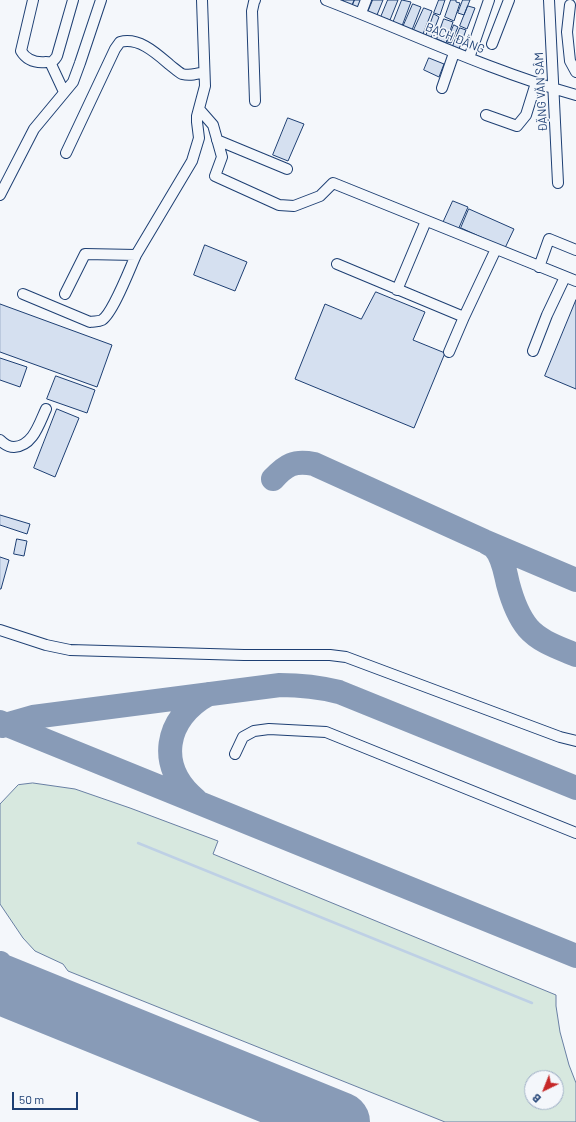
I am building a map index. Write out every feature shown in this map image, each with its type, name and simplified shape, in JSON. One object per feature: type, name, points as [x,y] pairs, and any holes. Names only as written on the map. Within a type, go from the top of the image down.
[{"type":"street","points":[[33,0],[21,51],[23,55],[31,62],[39,63],[53,61],[57,56],[73,0]]},
{"type":"street","points":[[0,195],[34,129],[73,82],[101,0]]},
{"type":"street","points":[[23,294],[90,322],[100,321],[106,317],[136,255],[192,161],[199,138],[197,122],[205,86],[202,0]]},
{"type":"street","points":[[255,0],[252,11],[255,101]]},
{"type":"street","name":"BẠCH ĐẰNG","points":[[326,0],[469,58],[536,83],[576,95]]},
{"type":"street","points":[[361,13],[366,0]]},
{"type":"street","points":[[492,44],[509,0]]},
{"type":"street","name":"ĐẶNG VĂN SÂM","points":[[549,0],[558,182]]},
{"type":"street","points":[[469,58],[485,1]]},
{"type":"street","points":[[571,4],[567,32],[576,72]]},
{"type":"street","points":[[66,153],[115,49],[120,42],[127,40],[140,43],[158,55],[181,74],[190,75],[204,72]]},
{"type":"street","points":[[442,88],[454,52]]},
{"type":"street","points":[[50,62],[64,92]]},
{"type":"street","points":[[486,115],[517,126],[526,115],[536,83]]},
{"type":"street","points":[[199,108],[213,126],[222,157],[214,176],[279,205],[294,206],[320,196],[333,183],[576,281]]},
{"type":"street","points":[[217,140],[287,169]]},
{"type":"street","points":[[397,290],[426,221]]},
{"type":"street","points":[[539,266],[548,239],[576,250]]},
{"type":"street","points":[[449,352],[496,250]]},
{"type":"street","points":[[65,294],[85,254],[136,255]]},
{"type":"street","points":[[337,264],[464,317]]},
{"type":"street","points":[[533,351],[547,315],[565,277]]},
{"type":"street","points":[[0,440],[8,446],[13,447],[28,442],[36,431],[46,409]]},
{"type":"street","points":[[0,630],[46,645],[70,650],[330,655],[346,657],[560,737],[576,741]]},
{"type":"street","points":[[235,754],[243,737],[254,731],[269,729],[326,732],[576,833]]},
{"type":"shaded area","points":[[33,783],[75,789],[218,841],[213,854],[556,995],[560,1032],[569,1065],[576,1083],[576,1122],[445,1122],[68,971],[63,964],[35,951],[23,938],[0,904],[0,804],[18,785]]},
{"type":"building","points":[[344,0],[354,0],[351,8],[342,5]]},
{"type":"building","points":[[355,0],[365,0],[360,12],[351,9]]},
{"type":"building","points":[[373,0],[383,0],[377,15],[368,12]]},
{"type":"building","points":[[388,0],[398,0],[390,20],[381,17]]},
{"type":"building","points":[[402,0],[411,2],[402,26],[393,23]]},
{"type":"building","points":[[439,0],[445,0],[440,15],[434,13]]},
{"type":"building","points":[[451,0],[456,0],[456,2],[460,3],[454,21],[445,17]]},
{"type":"building","points":[[463,0],[470,0],[464,15],[458,13]]},
{"type":"building","points":[[413,4],[421,7],[412,30],[403,27]]},
{"type":"building","points":[[468,6],[475,8],[467,29],[460,26]]},
{"type":"building","points":[[424,8],[432,11],[423,34],[413,32]]},
{"type":"building","points":[[434,14],[439,17],[431,38],[426,36]]},
{"type":"building","points":[[444,19],[453,22],[446,43],[437,39]]},
{"type":"building","points":[[454,25],[458,27],[451,43],[447,42]]},
{"type":"building","points":[[460,28],[466,30],[459,49],[453,46]]},
{"type":"building","points":[[429,58],[444,64],[439,77],[424,70]]},
{"type":"building","points":[[288,118],[304,124],[288,161],[273,155]]},
{"type":"building","points":[[453,201],[468,207],[458,230],[443,223]]},
{"type":"building","points":[[469,209],[514,229],[505,248],[461,228]]},
{"type":"building","points":[[205,245],[247,262],[235,291],[194,275]]},
{"type":"building","points":[[376,292],[425,312],[413,340],[445,353],[414,428],[295,379],[325,304],[361,319]]},
{"type":"building","points":[[576,300],[576,389],[545,376]]},
{"type":"building","points":[[0,304],[112,345],[97,387],[0,352]]},
{"type":"building","points":[[0,358],[27,367],[20,387],[0,380]]},
{"type":"building","points":[[56,376],[95,390],[87,413],[47,399]]},
{"type":"building","points":[[57,409],[79,418],[55,477],[34,468]]},
{"type":"building","points":[[0,515],[30,524],[27,534],[0,525]]},
{"type":"building","points":[[17,539],[27,541],[24,556],[14,554]]},
{"type":"building","points":[[0,557],[9,560],[1,589],[0,589]]},
{"type":"waterway","points":[[138,843],[532,1003]]},
{"type":"taxiway","points":[[273,479],[286,467],[296,463],[314,464],[484,541],[576,580]]},
{"type":"taxiway","points":[[486,542],[494,547],[500,555],[513,601],[518,613],[528,628],[544,641],[576,655]]},
{"type":"taxiway","points":[[2,726],[33,717],[280,685],[295,685],[339,692],[576,788]]},
{"type":"taxiway","points":[[196,800],[183,787],[175,773],[171,758],[171,744],[175,729],[182,716],[194,704],[209,694]]},
{"type":"taxiway","points":[[0,722],[576,956]]},
{"type":"taxiway","points":[[0,963],[23,993]]},
{"type":"runway","points":[[0,984],[340,1122]]}]
